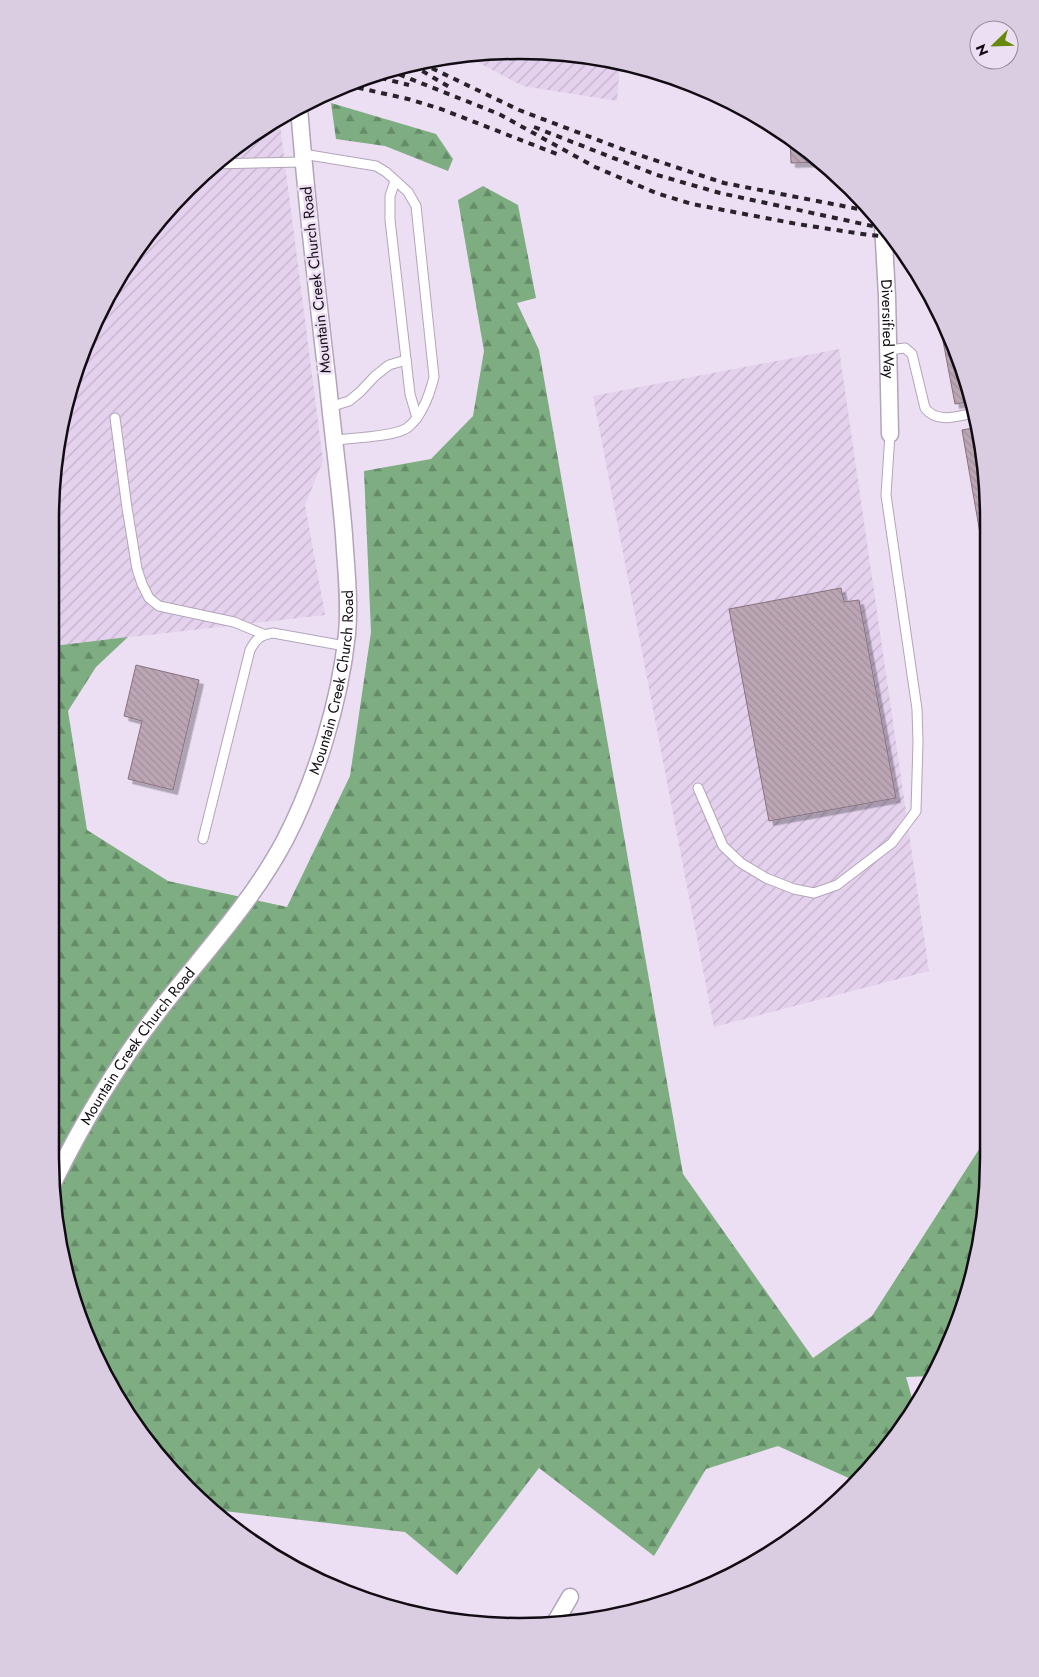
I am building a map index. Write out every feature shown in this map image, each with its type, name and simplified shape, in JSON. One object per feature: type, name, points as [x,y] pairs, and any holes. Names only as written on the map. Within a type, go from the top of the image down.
[{"type":"street","name":"Mountain Creek Church Road","points":[[59,1171],[100,1095],[134,1044],[242,908],[286,839],[307,791],[328,729],[339,682],[347,634],[348,585],[300,115]]},
{"type":"street","name":"Diversified Way","points":[[884,237],[890,434]]},
{"type":"street","points":[[559,1616],[570,1597]]},
{"type":"lane","points":[[228,163],[303,158],[376,166],[386,172],[408,192],[416,206],[434,377],[430,391],[417,418],[407,428],[395,433],[334,440]]},
{"type":"lane","points":[[395,181],[390,196],[390,220],[410,394],[417,418]]},
{"type":"lane","points":[[888,350],[904,348],[912,354],[925,408],[930,414],[942,418],[968,414]]},
{"type":"lane","points":[[330,407],[349,401],[389,365],[406,360]]},
{"type":"lane","points":[[115,418],[127,508],[138,569],[142,584],[149,598],[159,606],[234,622],[264,634],[273,633],[345,646]]},
{"type":"lane","points":[[698,788],[723,846],[741,862],[766,878],[794,889],[814,893],[836,885],[892,843],[916,811],[917,709],[886,495],[890,434]]},
{"type":"lane","points":[[202,839],[250,650],[256,640],[264,634]]},
{"type":"shaded area","points":[[520,59],[550,60],[619,70],[617,101],[523,86],[476,61]]},
{"type":"shaded area","points":[[280,126],[323,461],[305,505],[325,615],[59,645],[59,520],[63,459],[74,400],[94,343],[120,289],[154,239],[173,216],[216,173],[239,154]]},
{"type":"shaded area","points":[[839,349],[929,971],[714,1027],[593,396]]},
{"type":"green space","points":[[331,103],[436,134],[453,159],[448,171],[385,146],[336,139]]},
{"type":"green space","points":[[483,186],[518,205],[536,298],[517,303],[539,350],[683,1174],[813,1358],[872,1316],[980,1148],[980,1157],[976,1218],[971,1247],[965,1277],[945,1334],[925,1376],[906,1377],[912,1399],[885,1438],[849,1478],[778,1446],[706,1469],[654,1556],[539,1468],[457,1575],[405,1532],[225,1511],[194,1483],[154,1438],[120,1388],[94,1334],[74,1277],[63,1218],[60,1188],[59,645],[128,637],[96,667],[68,711],[87,830],[168,881],[287,907],[350,776],[371,632],[364,471],[431,459],[473,416],[484,351],[458,200]]},
{"type":"building","points":[[790,147],[810,162],[791,163]]},
{"type":"building","points":[[943,341],[956,371],[965,402],[955,404]]},
{"type":"building","points":[[971,428],[971,430],[979,489],[980,533],[962,430]]},
{"type":"building","points":[[841,588],[844,602],[859,600],[896,798],[769,821],[729,609]]},
{"type":"building","points":[[136,665],[199,680],[173,790],[128,779],[142,721],[124,716]]},
{"type":"railway","points":[[431,68],[519,110],[627,151],[724,183],[860,209]]},
{"type":"railway","points":[[420,70],[451,88]]},
{"type":"railway","points":[[399,74],[499,114],[595,167],[656,193],[692,204],[797,224],[883,236]]},
{"type":"railway","points":[[384,79],[409,85]]},
{"type":"railway","points":[[359,88],[441,109],[562,156]]},
{"type":"railway","points":[[534,127],[657,175],[720,193],[875,227]]}]
